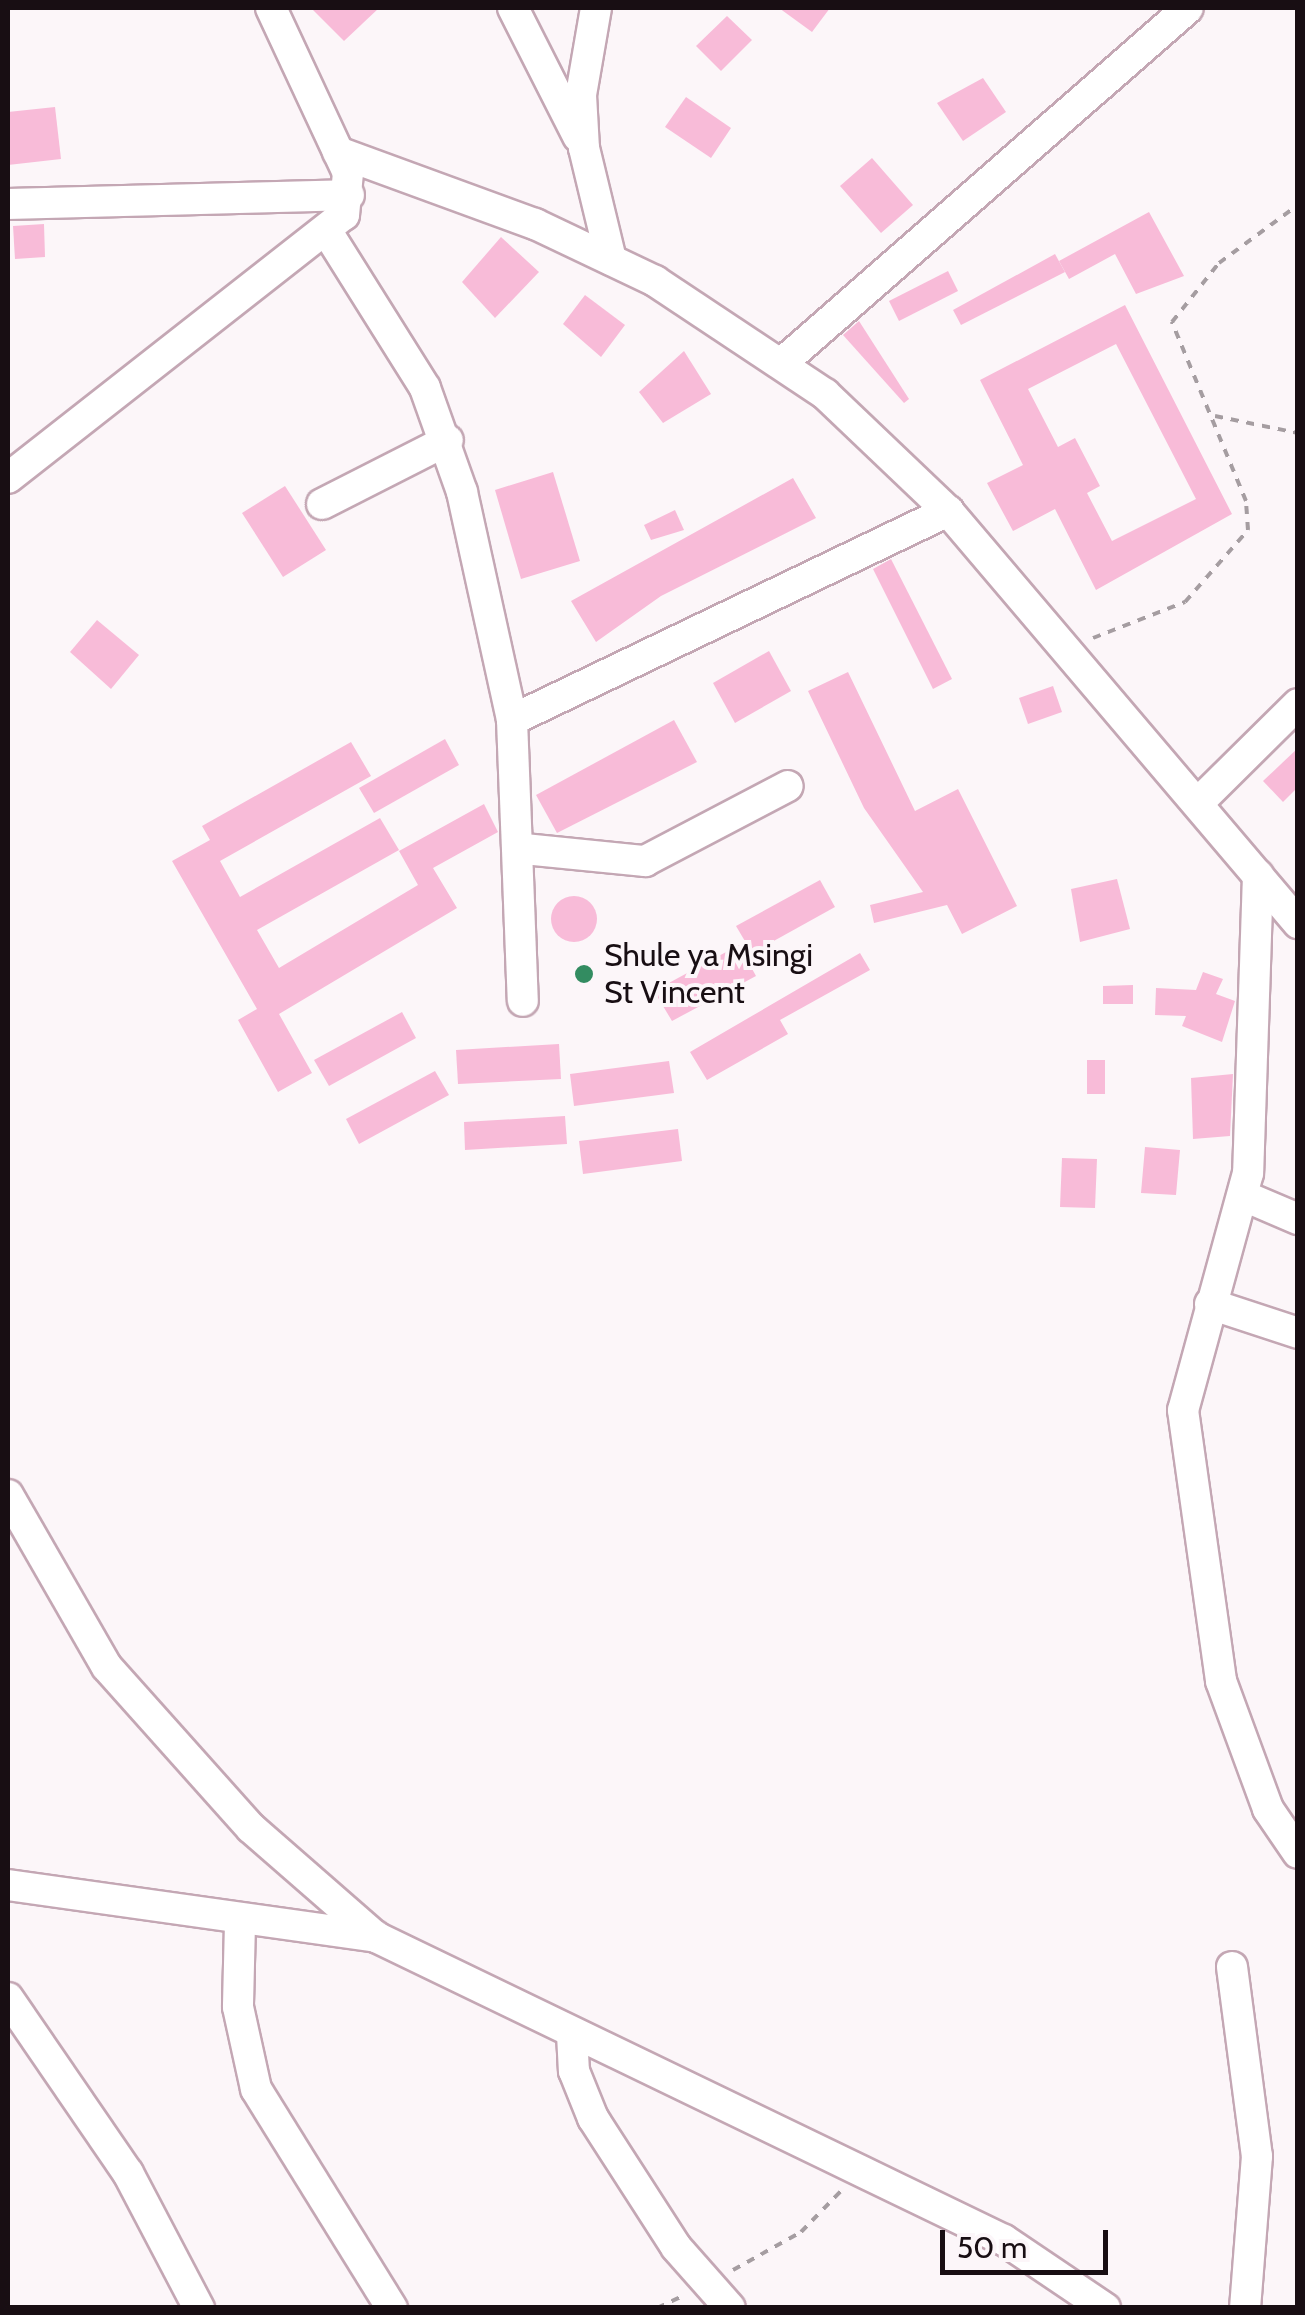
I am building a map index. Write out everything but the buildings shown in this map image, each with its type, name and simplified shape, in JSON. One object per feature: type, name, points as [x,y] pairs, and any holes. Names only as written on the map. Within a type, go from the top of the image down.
[{"type":"street","points":[[8,478],[344,216],[349,196],[338,152],[271,8]]},
{"type":"street","points":[[513,8],[584,148]]},
{"type":"street","points":[[596,8],[581,94],[584,148],[610,260]]},
{"type":"street","points":[[782,364],[1188,8]]},
{"type":"street","points":[[338,152],[610,260],[782,364],[906,464],[1201,800],[1298,924]]},
{"type":"street","points":[[8,204],[349,196]]},
{"type":"street","points":[[326,230],[402,347],[448,440],[512,720],[524,849],[523,1001]]},
{"type":"street","points":[[322,504],[448,440]]},
{"type":"street","points":[[512,720],[948,511]]},
{"type":"street","points":[[1201,800],[1298,704]]},
{"type":"street","points":[[524,849],[645,861],[788,786]]},
{"type":"street","points":[[1258,875],[1244,1196],[1210,1304],[1183,1410],[1207,1613],[1245,1754],[1298,1853]]},
{"type":"street","points":[[1244,1196],[1298,1219]]},
{"type":"street","points":[[1210,1304],[1298,1333]]},
{"type":"street","points":[[8,1495],[106,1667],[251,1828],[376,1937],[572,2034],[867,2170],[1004,2240],[1105,2308]]},
{"type":"street","points":[[8,1885],[240,1922],[376,1937]]},
{"type":"street","points":[[240,1922],[238,2007],[256,2089],[392,2308]]},
{"type":"street","points":[[1232,1966],[1257,2156],[1246,2308]]},
{"type":"street","points":[[8,1998],[128,2173],[199,2308]]},
{"type":"street","points":[[572,2034],[582,2097],[709,2284],[730,2308]]},
{"type":"path","points":[[1066,650],[1185,602],[1248,530],[1215,416],[1172,322],[1219,263],[1298,204]]},
{"type":"path","points":[[1215,416],[1298,434]]},
{"type":"path","points":[[709,2284],[801,2232],[867,2170]]},
{"type":"place","name":"Shule ya Msingi St Vincent","points":[[584,974]]}]
